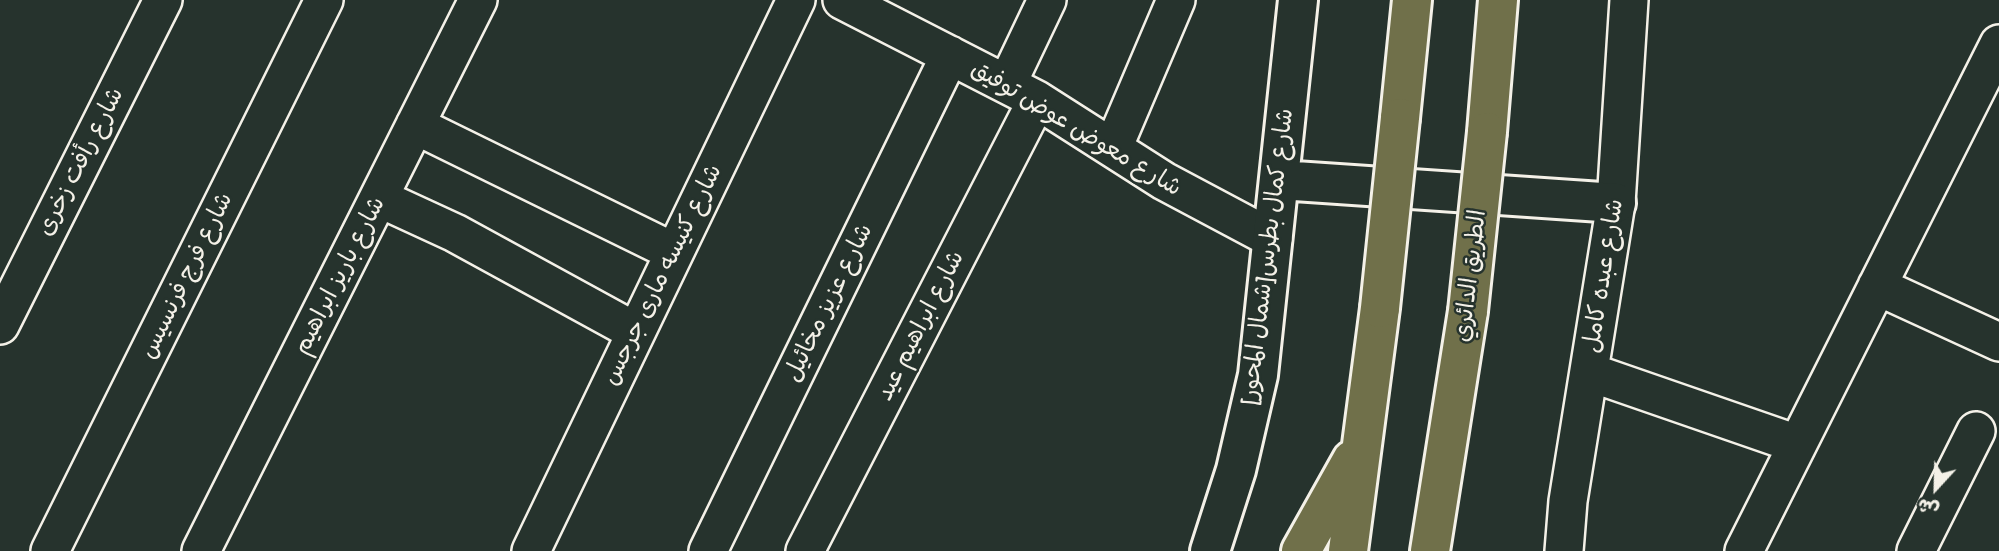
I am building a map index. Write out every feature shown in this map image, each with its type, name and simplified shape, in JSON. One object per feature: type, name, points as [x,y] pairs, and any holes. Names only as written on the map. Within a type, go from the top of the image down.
[{"type":"highway","points":[[1348,551],[1380,308],[1412,0]]},
{"type":"highway","name":"الطريق الدائري","points":[[1430,551],[1468,311],[1498,0]]},
{"type":"highway","points":[[1301,551],[1363,440]]},
{"type":"street","name":"شارع رأفت زخرى","points":[[0,325],[163,0]]},
{"type":"street","name":"شارع فرج فرنسيس","points":[[50,551],[324,0]]},
{"type":"street","name":"شارع باريز ابراهيم","points":[[201,551],[478,0]]},
{"type":"street","name":"شارع كنيسه مارى جرجس","points":[[531,551],[796,0]]},
{"type":"street","name":"شارع معوض عوض توفيق","points":[[842,0],[894,11],[950,55],[1022,92],[1164,181],[1273,239]]},
{"type":"street","name":"شارع ابراهيم عيد","points":[[805,551],[1022,92],[1047,0]]},
{"type":"street","points":[[1113,148],[1175,0]]},
{"type":"street","name":"شارع كمال بطرس[شمال المحور]","points":[[1210,551],[1236,470],[1258,375],[1298,0]]},
{"type":"street","name":"شارع عبده كامل","points":[[1564,551],[1568,501],[1616,203],[1629,0]]},
{"type":"street","points":[[1744,551],[1999,44]]},
{"type":"street","name":"شارع عزيز مخائيل","points":[[708,551],[950,55]]},
{"type":"street","points":[[415,125],[674,252]]},
{"type":"street","points":[[1280,180],[1616,203]]},
{"type":"street","points":[[379,198],[455,233],[636,332]]},
{"type":"street","points":[[1877,286],[1999,342]]},
{"type":"street","points":[[1589,372],[1797,444]]},
{"type":"street","points":[[1916,551],[1976,431]]}]
